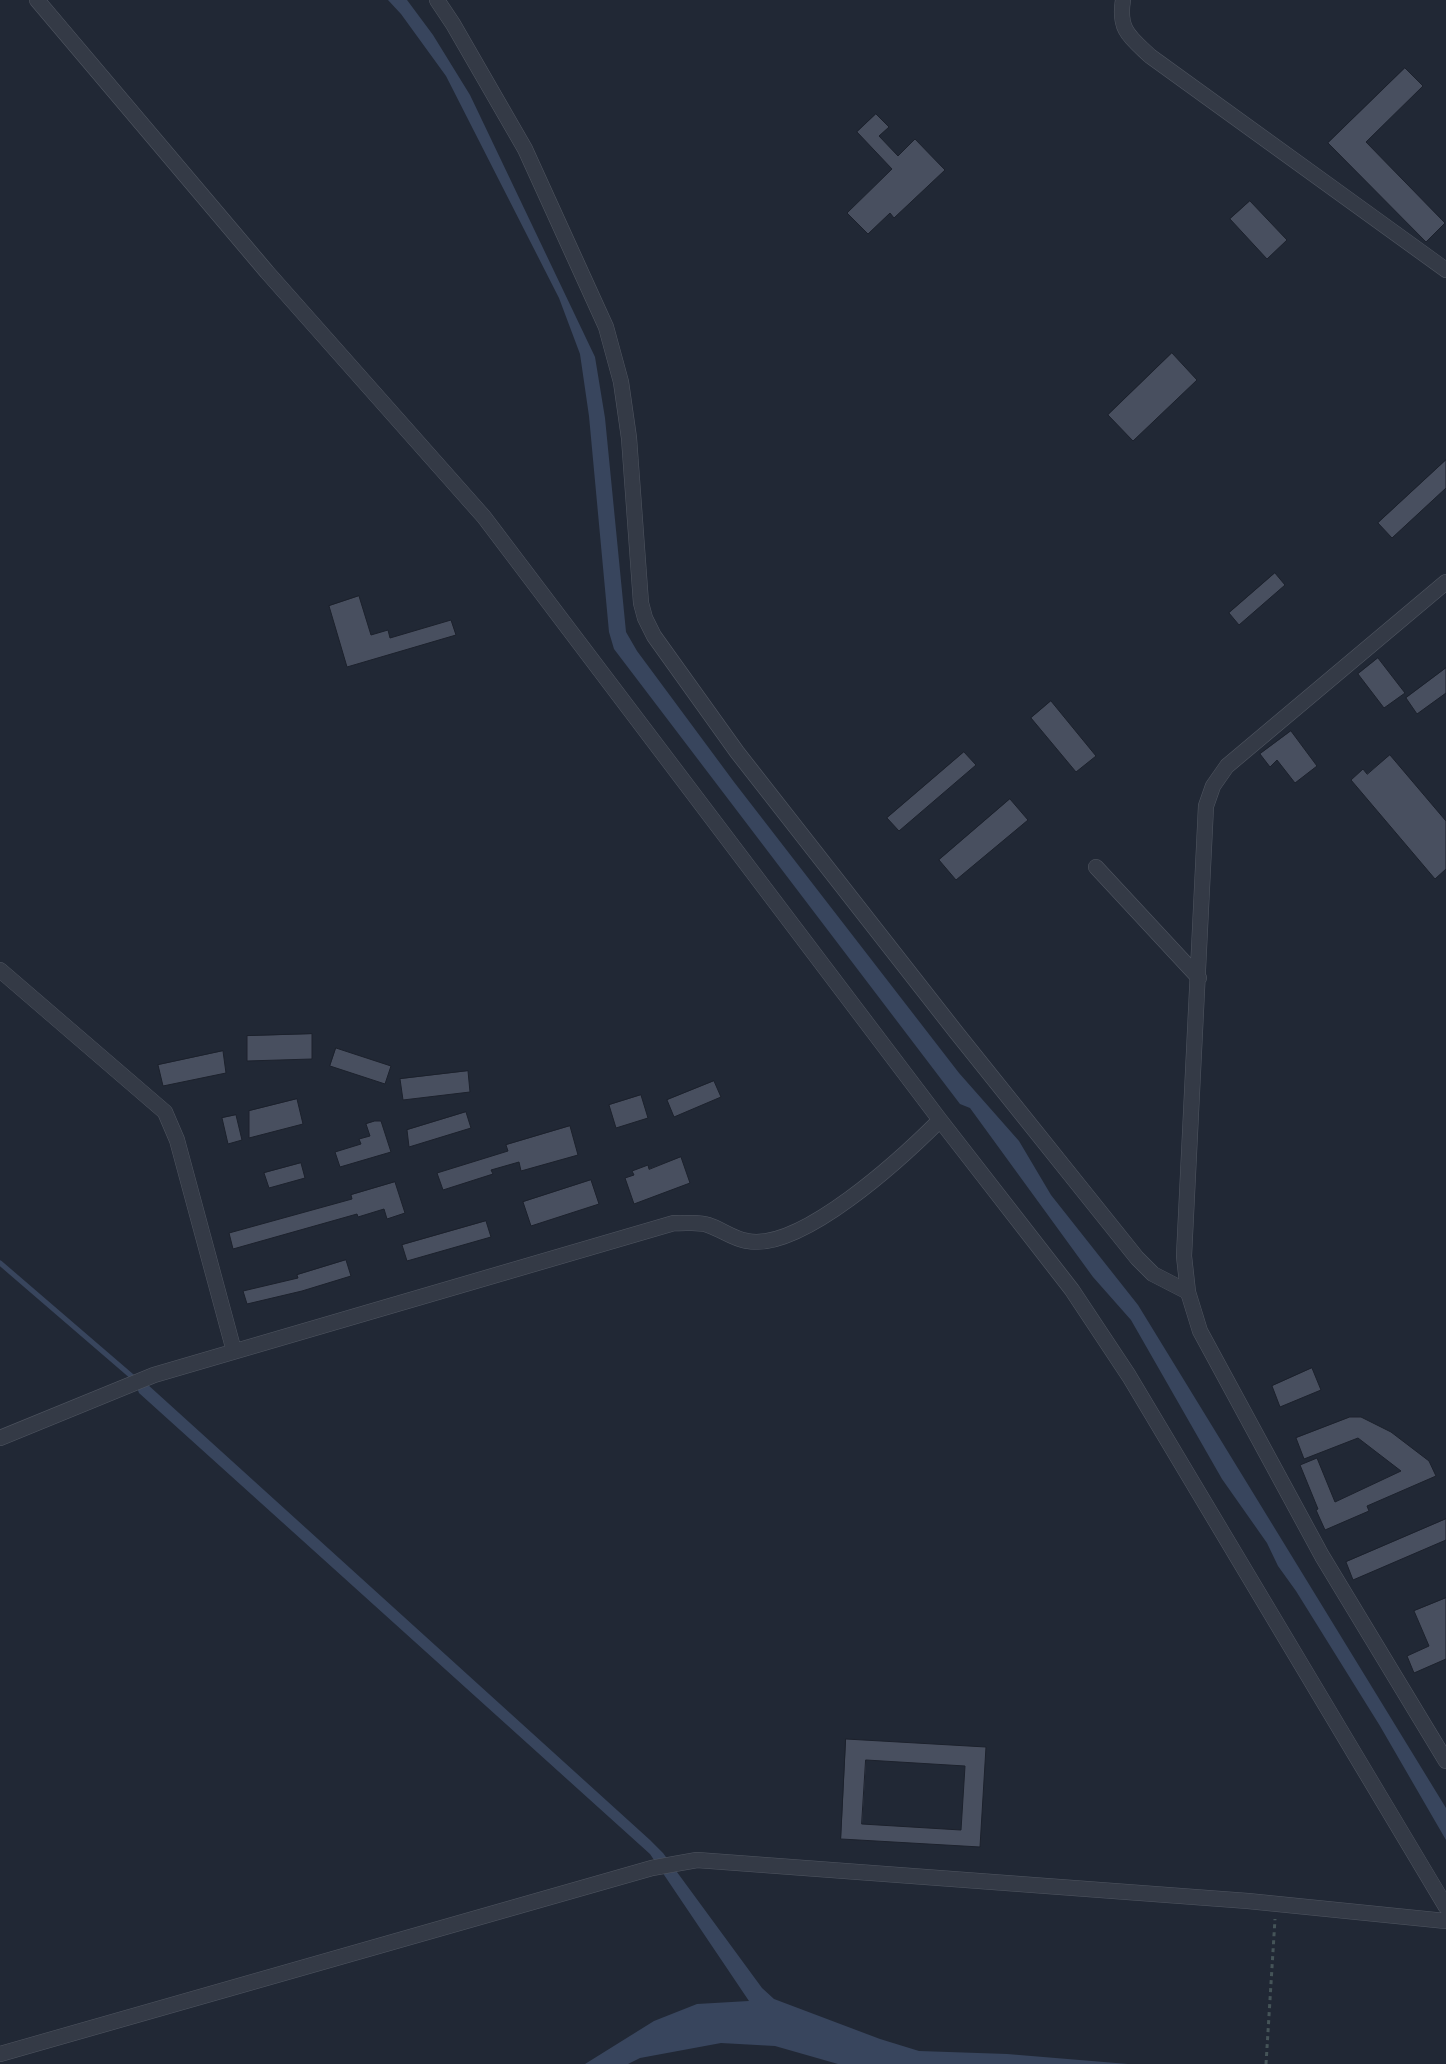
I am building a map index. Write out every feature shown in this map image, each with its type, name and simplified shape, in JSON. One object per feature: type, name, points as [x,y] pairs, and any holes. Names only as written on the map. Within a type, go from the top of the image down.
[{"type":"street","points":[[37,0],[267,272],[484,517],[940,1120],[1072,1290],[1129,1376],[1446,1907]]},
{"type":"street","points":[[437,0],[454,24],[525,149],[606,327],[621,382],[629,438],[641,604],[645,618],[654,636],[737,752],[956,1032],[1137,1258],[1153,1274],[1188,1292]]},
{"type":"street","points":[[1124,0],[1121,18],[1127,34],[1150,56],[1446,270]]},
{"type":"street","points":[[1446,582],[1227,766],[1213,786],[1206,806],[1204,831],[1184,1256],[1188,1292],[1200,1331],[1297,1510],[1369,1636],[1446,1761]]},
{"type":"street","points":[[1096,867],[1198,978]]},
{"type":"street","points":[[0,970],[165,1112],[177,1140],[234,1351]]},
{"type":"street","points":[[0,1438],[154,1375],[674,1223],[706,1224],[747,1242],[776,1240],[806,1228],[858,1194],[918,1143],[940,1120]]},
{"type":"street","points":[[0,2054],[652,1868],[676,1862],[697,1860],[1276,1904],[1446,1921]]},
{"type":"path","points":[[1266,2064],[1276,1904]]},
{"type":"water","points":[[388,0],[407,0],[433,35],[470,95],[595,357],[605,418],[626,632],[637,651],[734,782],[959,1073],[1019,1141],[1051,1195],[1138,1305],[1446,1808],[1446,1840],[1380,1726],[1296,1591],[1278,1566],[1267,1543],[1222,1479],[1131,1320],[1093,1277],[970,1108],[960,1104],[614,649],[609,632],[589,416],[580,354],[559,298],[446,76],[401,14]]},
{"type":"water","points":[[147,1384],[650,1840],[663,1853],[762,1988],[774,1999],[880,2039],[919,2051],[1007,2054],[1128,2064],[838,2064],[775,2046],[721,2043],[640,2058],[628,2064],[585,2064],[654,2021],[697,2004],[749,2001],[650,1854],[139,1393],[136,1385]]},
{"type":"building","points":[[1405,68],[1423,86],[1366,142],[1445,223],[1426,242],[1328,143]]},
{"type":"building","points":[[876,114],[889,127],[879,136],[898,156],[915,139],[945,170],[894,218],[890,213],[868,234],[847,213],[892,169],[857,132]]},
{"type":"building","points":[[1250,201],[1287,240],[1267,259],[1230,219]]},
{"type":"building","points":[[1172,353],[1197,380],[1133,441],[1108,415]]},
{"type":"building","points":[[1446,460],[1446,488],[1392,538],[1378,523]]},
{"type":"building","points":[[1275,573],[1285,585],[1239,625],[1229,613]]},
{"type":"building","points":[[359,596],[371,635],[388,630],[390,638],[451,620],[456,635],[347,667],[329,606]]},
{"type":"building","points":[[1378,658],[1405,693],[1384,708],[1358,674]]},
{"type":"building","points":[[1446,668],[1446,693],[1417,714],[1406,698]]},
{"type":"building","points":[[1051,701],[1096,756],[1076,772],[1031,718]]},
{"type":"building","points":[[1291,731],[1317,766],[1295,783],[1277,760],[1270,767],[1260,754]]},
{"type":"building","points":[[964,752],[976,765],[899,831],[887,818]]},
{"type":"building","points":[[1390,755],[1446,821],[1446,869],[1435,879],[1351,780],[1363,769],[1367,774]]},
{"type":"building","points":[[1010,799],[1028,820],[956,880],[939,860]]},
{"type":"building","points":[[312,1034],[312,1059],[247,1061],[247,1036]]},
{"type":"building","points":[[336,1048],[391,1066],[385,1084],[330,1066]]},
{"type":"building","points":[[223,1051],[226,1073],[163,1086],[158,1065]]},
{"type":"building","points":[[468,1071],[470,1092],[403,1100],[400,1079]]},
{"type":"building","points":[[714,1081],[721,1097],[674,1117],[667,1100]]},
{"type":"building","points":[[641,1095],[648,1118],[616,1128],[609,1105]]},
{"type":"building","points":[[297,1099],[303,1124],[249,1138],[249,1111]]},
{"type":"building","points":[[466,1112],[471,1128],[409,1147],[407,1130]]},
{"type":"building","points":[[236,1115],[242,1140],[228,1144],[222,1118]]},
{"type":"building","points":[[381,1121],[391,1152],[340,1167],[335,1152],[361,1144],[359,1139],[370,1136],[366,1124]]},
{"type":"building","points":[[570,1126],[578,1155],[521,1171],[519,1162],[491,1170],[493,1174],[443,1190],[437,1173],[508,1151],[506,1145]]},
{"type":"building","points":[[681,1157],[690,1183],[634,1204],[625,1178],[634,1175],[632,1171],[648,1165],[649,1169]]},
{"type":"building","points":[[301,1163],[305,1178],[269,1188],[264,1173]]},
{"type":"building","points":[[591,1180],[599,1204],[531,1226],[523,1202]]},
{"type":"building","points":[[395,1182],[405,1213],[387,1219],[384,1209],[358,1217],[357,1214],[233,1249],[229,1233],[352,1199],[351,1195]]},
{"type":"building","points":[[486,1221],[491,1237],[407,1261],[402,1245]]},
{"type":"building","points":[[346,1260],[351,1276],[302,1291],[247,1304],[243,1291],[298,1278],[297,1275]]},
{"type":"building","points":[[1312,1368],[1321,1390],[1280,1407],[1272,1386]]},
{"type":"building","points":[[1350,1417],[1361,1417],[1391,1432],[1429,1461],[1436,1476],[1367,1506],[1369,1511],[1325,1530],[1300,1465],[1317,1458],[1335,1502],[1401,1471],[1358,1438],[1304,1459],[1296,1438]]},
{"type":"building","points":[[1446,1519],[1446,1540],[1353,1580],[1346,1562]]},
{"type":"building","points":[[1446,1598],[1446,1659],[1414,1673],[1407,1656],[1429,1646],[1414,1611]]},
{"type":"building","points":[[846,1739],[986,1747],[980,1847],[841,1839]],"holes":[[[866,1760],[965,1766],[961,1830],[862,1824]]]},
{"type":"waterway","points":[[0,1263],[136,1380]]}]
